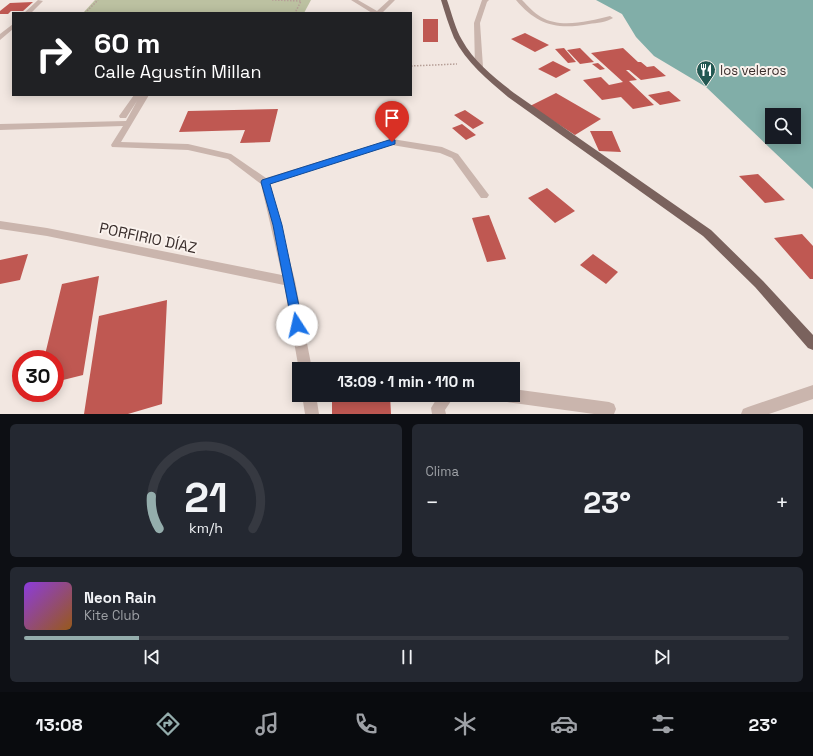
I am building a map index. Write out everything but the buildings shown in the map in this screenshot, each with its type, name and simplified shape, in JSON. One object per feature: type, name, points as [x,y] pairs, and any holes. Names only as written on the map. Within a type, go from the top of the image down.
[{"type":"main road","points":[[444,0],[460,43],[479,67],[511,94],[707,232],[759,284],[813,344]]},
{"type":"street","points":[[354,0],[374,12]]},
{"type":"street","points":[[380,12],[392,0]]},
{"type":"street","points":[[479,67],[477,23],[484,1],[486,0]]},
{"type":"street","points":[[519,0],[542,20],[563,25],[589,23],[610,18]]},
{"type":"street","points":[[28,12],[40,1]]},
{"type":"street","points":[[0,38],[12,27]]},
{"type":"street","points":[[123,116],[137,96]]},
{"type":"street","points":[[144,96],[115,145],[188,147],[231,157],[263,180],[278,225],[304,362]]},
{"type":"street","points":[[0,127],[129,123]]},
{"type":"street","points":[[263,180],[392,142],[442,150],[455,156],[484,194]]},
{"type":"street","name":"PORFIRIO DÍAZ","points":[[0,226],[47,232],[289,281]]},
{"type":"street","points":[[748,414],[813,392]]},
{"type":"street","points":[[520,397],[609,409]]},
{"type":"street","points":[[310,402],[312,414]]},
{"type":"street","points":[[439,414],[438,408],[443,402]]},
{"type":"path","points":[[87,12],[98,0]]},
{"type":"path","points":[[272,0],[301,1],[296,12]]},
{"type":"path","points":[[412,66],[457,64]]},
{"type":"green space","points":[[95,0],[311,0],[305,12],[84,12]]},
{"type":"water","points":[[596,0],[813,0],[813,189],[766,144],[801,144],[801,108],[765,108],[765,143],[706,87],[654,56],[636,37],[622,14]]},
{"type":"place","name":"los veleros","points":[[706,87]]},
{"type":"route","points":[[297,325],[278,225],[266,182],[392,142]]}]
